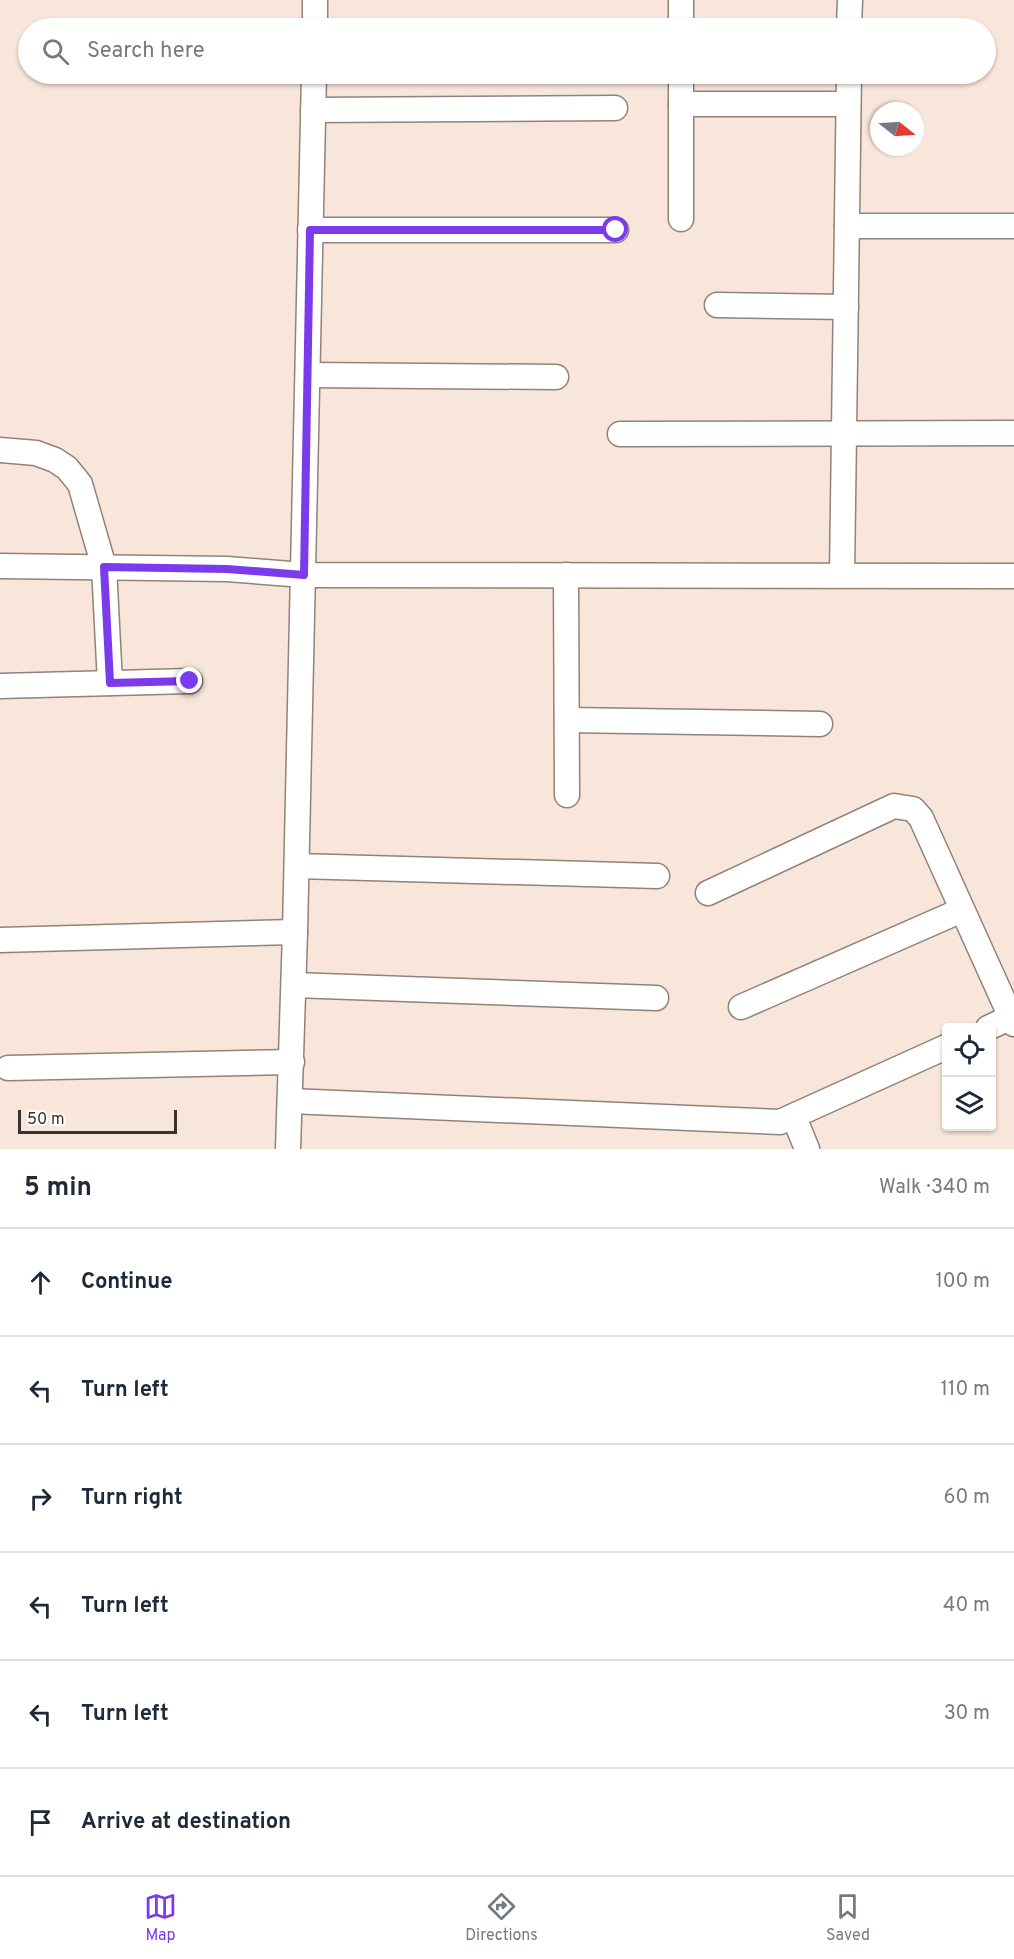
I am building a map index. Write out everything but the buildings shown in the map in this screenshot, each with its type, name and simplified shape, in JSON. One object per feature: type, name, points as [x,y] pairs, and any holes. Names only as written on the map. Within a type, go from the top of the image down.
[{"type":"street","points":[[315,0],[315,18]]},
{"type":"street","points":[[681,0],[681,18]]},
{"type":"street","points":[[849,18],[850,0]]},
{"type":"street","points":[[288,1149],[296,932],[314,84]]},
{"type":"street","points":[[681,84],[681,219]]},
{"type":"street","points":[[842,575],[849,84]]},
{"type":"street","points":[[681,104],[848,104]]},
{"type":"street","points":[[313,110],[615,108]]},
{"type":"street","points":[[847,226],[1014,226]]},
{"type":"street","points":[[310,230],[616,230]]},
{"type":"street","points":[[717,305],[846,307]]},
{"type":"street","points":[[308,375],[556,377]]},
{"type":"street","points":[[620,434],[1014,433]]},
{"type":"street","points":[[0,450],[36,453],[67,468],[80,484],[104,567],[110,683]]},
{"type":"street","points":[[0,566],[227,569],[304,575],[1014,576]]},
{"type":"street","points":[[566,575],[567,795]]},
{"type":"street","points":[[0,686],[190,681]]},
{"type":"street","points":[[567,720],[820,724]]},
{"type":"street","points":[[708,893],[894,806],[913,809],[921,818],[1012,1021],[996,1026]]},
{"type":"street","points":[[297,867],[657,876]]},
{"type":"street","points":[[741,1007],[962,910]]},
{"type":"street","points":[[0,940],[296,932]]},
{"type":"street","points":[[294,985],[656,998]]},
{"type":"street","points":[[290,1101],[780,1122],[942,1049]]},
{"type":"street","points":[[8,1068],[292,1062]]},
{"type":"street","points":[[794,1117],[807,1149]]},
{"type":"route","points":[[190,681],[110,683],[104,567],[227,569],[304,575],[310,230],[616,230]]}]
